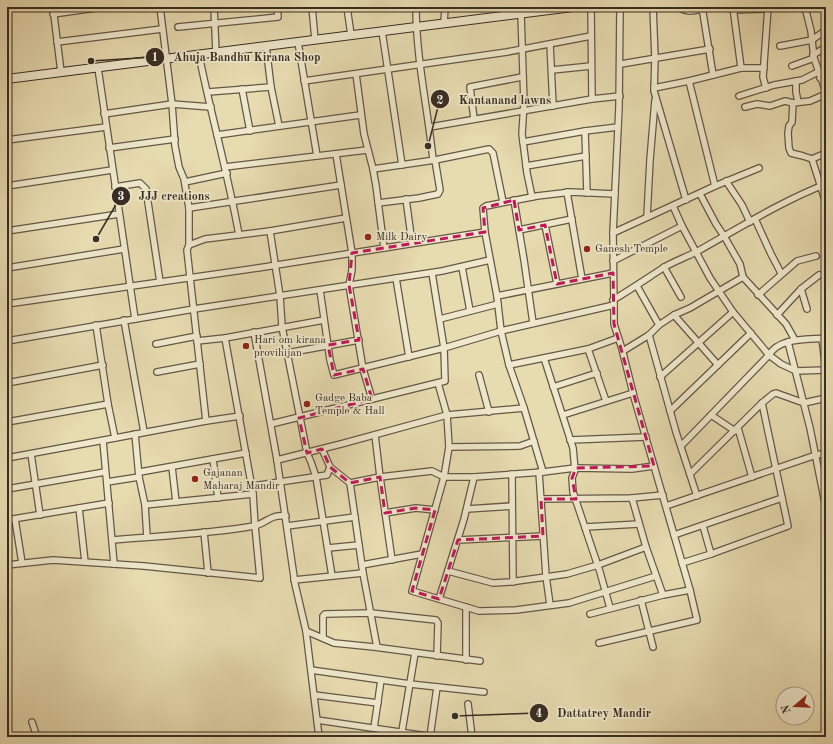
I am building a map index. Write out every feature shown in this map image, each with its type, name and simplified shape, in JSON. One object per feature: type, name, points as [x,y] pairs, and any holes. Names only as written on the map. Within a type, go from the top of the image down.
[{"type":"street","points":[[53,7],[61,72]]},
{"type":"street","points":[[54,14],[103,7]]},
{"type":"street","points":[[160,7],[172,104],[176,155],[185,182],[189,208],[189,245],[187,250],[206,421]]},
{"type":"street","points":[[214,7],[216,53]]},
{"type":"street","points":[[178,27],[278,17],[277,7]]},
{"type":"street","points":[[312,7],[315,40]]},
{"type":"street","points":[[348,7],[351,35]]},
{"type":"street","points":[[378,203],[436,194],[440,192],[434,160],[416,27],[416,7]]},
{"type":"street","points":[[444,7],[444,23]]},
{"type":"street","points":[[7,79],[573,7]]},
{"type":"street","points":[[591,7],[592,99]]},
{"type":"street","points":[[599,643],[697,620],[690,590],[633,393],[623,351],[614,324],[613,233],[621,64],[620,7]]},
{"type":"street","points":[[653,7],[655,58],[654,88],[686,200]]},
{"type":"street","points":[[679,7],[682,10],[690,11],[702,8],[714,75]]},
{"type":"street","points":[[745,107],[757,104],[773,106],[785,101],[796,103],[810,101],[826,93],[814,56],[811,31],[805,7]]},
{"type":"street","points":[[741,68],[733,8],[768,8],[763,77],[766,88]]},
{"type":"street","points":[[521,14],[524,111],[522,134],[532,197]]},
{"type":"street","points":[[57,42],[162,29]]},
{"type":"street","points":[[780,46],[812,40],[826,30]]},
{"type":"street","points":[[382,31],[389,69],[402,165]]},
{"type":"street","points":[[304,81],[523,49],[591,36]]},
{"type":"street","points":[[298,42],[317,156]]},
{"type":"street","points":[[550,44],[553,106]]},
{"type":"street","points":[[266,46],[271,87],[279,126]]},
{"type":"street","points":[[792,66],[814,56],[826,46]]},
{"type":"street","points":[[621,64],[710,49]]},
{"type":"street","points":[[199,55],[226,170],[239,234]]},
{"type":"street","points":[[552,70],[591,66]]},
{"type":"street","points":[[98,68],[135,318]]},
{"type":"street","points":[[654,88],[741,68],[764,68]]},
{"type":"street","points":[[356,74],[360,114],[367,150],[373,169],[384,248]]},
{"type":"street","points":[[739,96],[796,81],[822,78],[826,74]]},
{"type":"street","points":[[474,119],[470,87],[522,77]]},
{"type":"street","points":[[689,81],[715,186]]},
{"type":"street","points":[[796,81],[796,103],[788,133],[789,148],[791,153],[812,159],[826,153]]},
{"type":"street","points":[[208,92],[271,87]]},
{"type":"street","points":[[242,89],[250,131]]},
{"type":"street","points":[[430,127],[592,99],[620,96]]},
{"type":"street","points":[[647,217],[650,160],[656,96]]},
{"type":"street","points":[[104,114],[172,104],[211,107]]},
{"type":"street","points":[[217,135],[360,114]]},
{"type":"street","points":[[523,142],[618,127]]},
{"type":"street","points":[[7,140],[106,128]]},
{"type":"street","points":[[585,131],[587,193]]},
{"type":"street","points":[[109,148],[175,139]]},
{"type":"street","points":[[373,169],[434,160],[486,149],[491,150],[493,153],[503,202]]},
{"type":"street","points":[[185,182],[226,170],[367,150]]},
{"type":"street","points":[[336,154],[352,253],[350,285],[363,369],[372,399]]},
{"type":"street","points":[[526,166],[586,156]]},
{"type":"street","points":[[812,159],[823,185],[826,203]]},
{"type":"street","points":[[613,233],[726,181],[759,168]]},
{"type":"street","points":[[7,186],[112,170]]},
{"type":"street","points":[[726,181],[752,221],[781,274]]},
{"type":"street","points":[[115,187],[140,183],[146,189],[160,282]]},
{"type":"street","points":[[189,208],[341,185]]},
{"type":"street","points":[[320,290],[334,375],[444,348],[501,331],[614,302],[664,268],[823,185]]},
{"type":"street","points":[[550,605],[543,536],[541,472],[534,441],[501,331],[497,296],[485,232],[483,208],[503,202],[567,192],[615,194]]},
{"type":"street","points":[[567,192],[582,279]]},
{"type":"street","points":[[700,194],[740,264],[743,277],[786,324],[795,340]]},
{"type":"street","points":[[406,199],[412,243]]},
{"type":"street","points":[[514,200],[533,323]]},
{"type":"street","points":[[673,206],[710,278],[733,312],[769,355],[781,364],[796,371],[826,369],[824,338],[795,340],[774,348],[769,355],[681,446]]},
{"type":"street","points":[[7,231],[119,214]]},
{"type":"street","points":[[189,245],[205,240],[239,234],[270,231],[346,218]]},
{"type":"street","points":[[519,230],[572,219]]},
{"type":"street","points":[[545,225],[557,284]]},
{"type":"street","points":[[613,261],[682,226]]},
{"type":"street","points":[[270,231],[274,265],[280,296],[282,327],[299,418],[307,452],[316,476],[332,576]]},
{"type":"street","points":[[7,304],[274,265],[485,232]]},
{"type":"street","points":[[7,268],[124,249]]},
{"type":"street","points":[[758,295],[798,261],[816,256]]},
{"type":"street","points":[[7,341],[135,318],[432,273],[490,260]]},
{"type":"street","points":[[462,266],[470,311]]},
{"type":"street","points":[[664,268],[681,297]]},
{"type":"street","points":[[271,424],[445,381],[444,348],[432,273]]},
{"type":"street","points":[[497,296],[613,273]]},
{"type":"street","points":[[777,315],[801,290],[819,275]]},
{"type":"street","points":[[623,351],[648,335],[659,325],[674,315],[690,308],[743,277]]},
{"type":"street","points":[[396,278],[409,357]]},
{"type":"street","points":[[637,286],[659,325]]},
{"type":"street","points":[[801,290],[807,309]]},
{"type":"street","points":[[440,319],[498,304]]},
{"type":"street","points":[[660,377],[733,312]]},
{"type":"street","points":[[674,315],[718,365]]},
{"type":"street","points":[[124,320],[144,432]]},
{"type":"street","points":[[156,344],[197,339],[225,338],[324,320]]},
{"type":"street","points":[[96,326],[108,404],[115,438]]},
{"type":"street","points":[[254,332],[281,481],[294,580],[306,631],[319,737]]},
{"type":"street","points":[[670,411],[751,333]]},
{"type":"street","points":[[648,335],[697,496]]},
{"type":"street","points":[[7,565],[53,560],[208,572],[260,578],[252,486],[225,338]]},
{"type":"street","points":[[510,365],[588,349],[618,338]]},
{"type":"street","points":[[287,353],[359,340]]},
{"type":"street","points":[[788,342],[816,455],[826,508]]},
{"type":"street","points":[[588,349],[606,401]]},
{"type":"street","points":[[544,358],[563,415],[572,448],[575,468],[572,478],[573,492],[598,565],[610,608]]},
{"type":"street","points":[[157,372],[200,364]]},
{"type":"street","points":[[7,384],[103,365]]},
{"type":"street","points":[[553,387],[596,373]]},
{"type":"street","points":[[479,375],[489,412]]},
{"type":"street","points":[[438,383],[447,415],[449,447],[444,477],[412,590],[479,611],[509,610],[569,603],[656,576]]},
{"type":"street","points":[[563,415],[633,393]]},
{"type":"street","points":[[690,474],[773,394],[776,393],[804,403],[826,398]]},
{"type":"street","points":[[682,563],[787,527],[789,524],[762,403]]},
{"type":"street","points":[[7,422],[108,404]]},
{"type":"street","points":[[277,460],[447,415],[524,408]]},
{"type":"street","points":[[711,415],[737,429],[752,477]]},
{"type":"street","points":[[7,458],[144,432],[240,416]]},
{"type":"street","points":[[135,434],[147,537]]},
{"type":"street","points":[[375,435],[392,560]]},
{"type":"street","points":[[570,440],[646,437]]},
{"type":"street","points":[[103,441],[114,564]]},
{"type":"street","points":[[449,447],[520,446],[534,441]]},
{"type":"street","points":[[322,449],[330,467],[350,482],[363,573],[377,647]]},
{"type":"street","points":[[107,482],[172,467],[246,453]]},
{"type":"street","points":[[666,506],[816,455],[826,453]]},
{"type":"street","points":[[31,454],[40,515]]},
{"type":"street","points":[[213,459],[218,498]]},
{"type":"street","points":[[350,482],[432,471],[444,477],[474,477],[575,468],[632,468],[654,466]]},
{"type":"street","points":[[172,467],[176,502]]},
{"type":"street","points":[[252,486],[327,475],[330,467]]},
{"type":"street","points":[[7,489],[105,472]]},
{"type":"street","points":[[512,474],[513,582]]},
{"type":"street","points":[[439,599],[467,509],[474,477]]},
{"type":"street","points":[[144,505],[253,494]]},
{"type":"street","points":[[541,499],[632,498],[663,495]]},
{"type":"street","points":[[632,498],[646,547],[663,595]]},
{"type":"street","points":[[674,535],[782,498]]},
{"type":"street","points":[[7,520],[109,503]]},
{"type":"street","points":[[467,509],[512,506]]},
{"type":"street","points":[[79,508],[85,562]]},
{"type":"street","points":[[385,512],[416,508],[435,510]]},
{"type":"street","points":[[112,540],[255,526],[274,516],[286,516]]},
{"type":"street","points":[[287,526],[355,517]]},
{"type":"street","points":[[15,519],[22,563]]},
{"type":"street","points":[[585,527],[639,524]]},
{"type":"street","points":[[703,526],[711,554]]},
{"type":"street","points":[[204,532],[208,572]]},
{"type":"street","points":[[458,540],[543,536]]},
{"type":"street","points":[[328,548],[359,545]]},
{"type":"street","points":[[448,571],[493,583],[513,582],[567,574],[598,565],[646,547]]},
{"type":"street","points":[[362,565],[422,554]]},
{"type":"street","points":[[294,580],[363,573]]},
{"type":"street","points":[[590,614],[641,600],[690,590]]},
{"type":"street","points":[[641,600],[653,647]]},
{"type":"street","points":[[466,607],[466,660]]},
{"type":"street","points":[[323,638],[324,614],[371,613],[437,621],[437,656]]},
{"type":"street","points":[[306,631],[334,643],[377,647],[480,662]]},
{"type":"street","points":[[402,735],[415,653]]},
{"type":"street","points":[[311,670],[410,684],[484,692]]},
{"type":"street","points":[[374,728],[381,680]]},
{"type":"street","points":[[430,737],[437,687]]},
{"type":"street","points":[[314,695],[378,703]]},
{"type":"street","points":[[468,704],[472,737]]},
{"type":"street","points":[[317,720],[374,728],[402,735],[434,737]]},
{"type":"street","points":[[32,722],[37,737]]},
{"type":"highlighted area","points":[[514,200],[519,230],[545,225],[557,284],[613,273],[614,324],[654,466],[576,468],[572,478],[576,499],[541,499],[543,536],[458,540],[439,599],[412,591],[435,510],[416,508],[385,513],[380,477],[350,483],[330,467],[322,449],[307,453],[299,418],[372,399],[363,369],[334,375],[328,345],[359,340],[349,285],[352,253],[485,232],[483,208]]},
{"type":"place","name":"Ahuja Bandhu Kirana Shop","points":[[91,61]]},
{"type":"place","name":"Kantanand lawns","points":[[428,146]]},
{"type":"place","name":"Milk Dairy","points":[[368,237]]},
{"type":"place","name":"JJJ creations","points":[[96,239]]},
{"type":"place","name":"Ganesh Temple","points":[[587,249]]},
{"type":"place","name":"Hari om kirana provihijan","points":[[246,346]]},
{"type":"place","name":"Gadge Baba Temple & Hall","points":[[307,404]]},
{"type":"place","name":"Gajanan Maharaj Mandir","points":[[195,479]]},
{"type":"place","name":"Dattatrey Mandir","points":[[455,716]]}]
